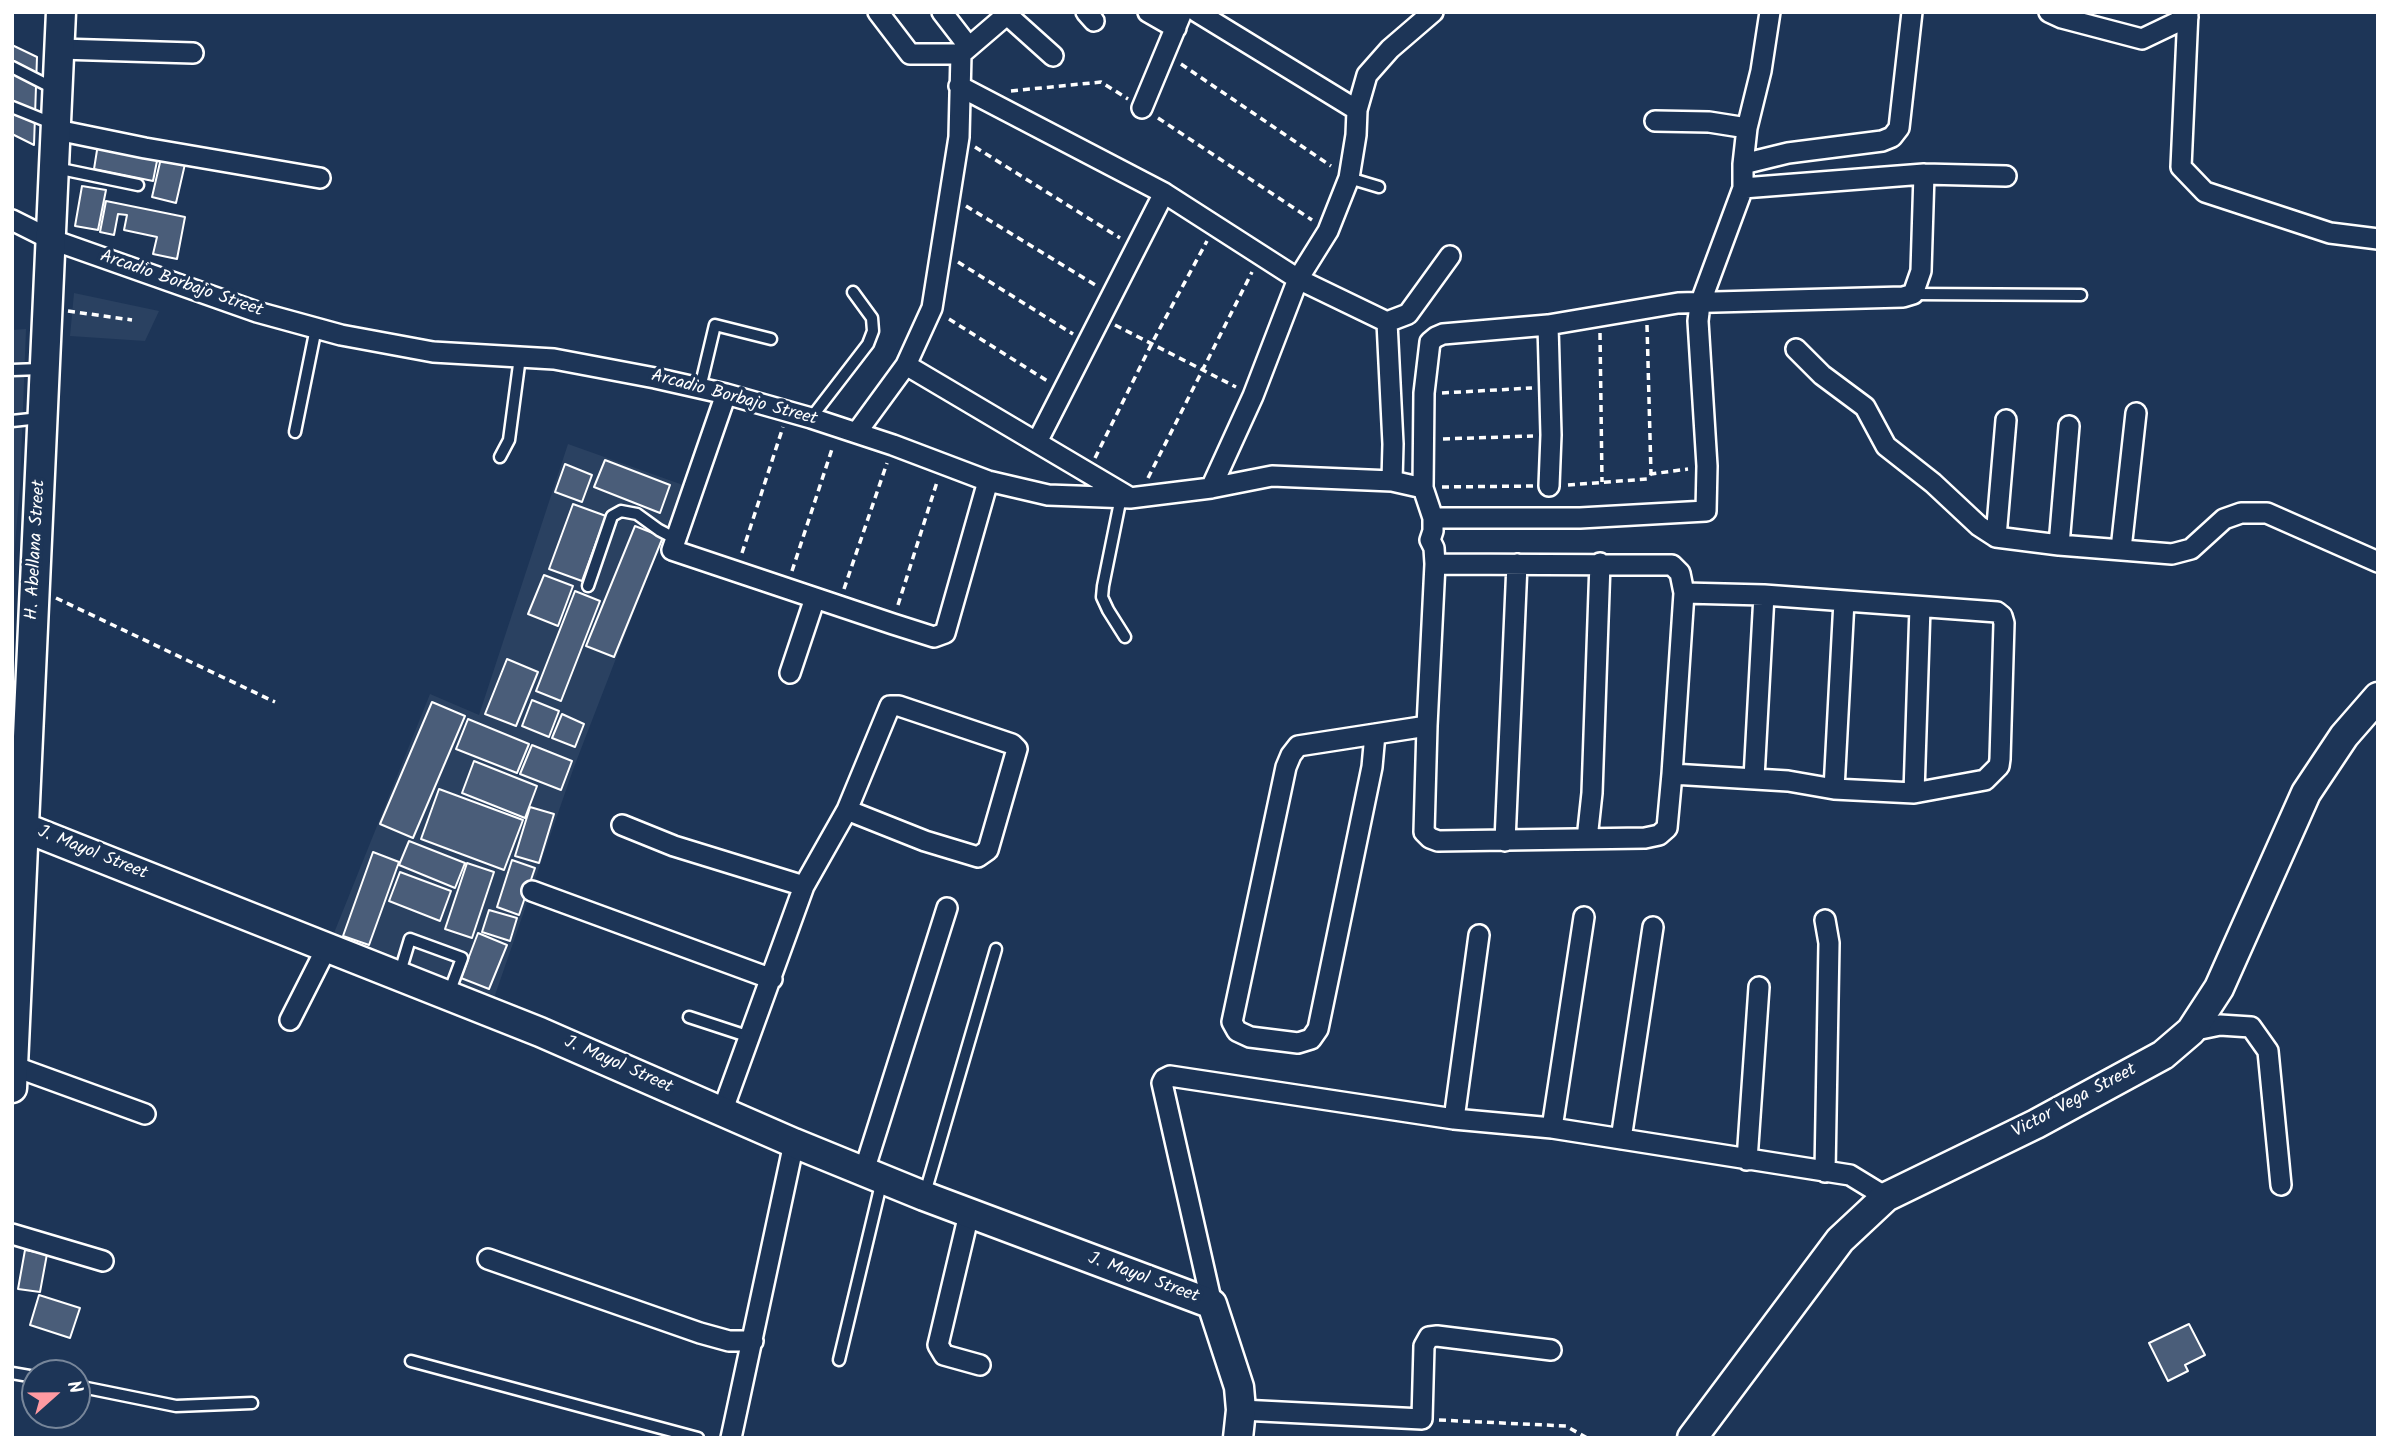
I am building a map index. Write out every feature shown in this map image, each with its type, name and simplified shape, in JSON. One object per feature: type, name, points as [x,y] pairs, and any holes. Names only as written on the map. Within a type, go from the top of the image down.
[{"type":"street","name":"H. Abellana Street","points":[[13,1077],[24,584],[43,418],[50,239],[58,128],[61,12]]},
{"type":"street","points":[[878,12],[910,54],[965,51]]},
{"type":"street","points":[[942,12],[965,51]]},
{"type":"street","points":[[1142,108],[1179,20],[1147,12]]},
{"type":"street","points":[[1196,12],[1357,110]]},
{"type":"street","points":[[1211,488],[1253,396],[1298,279],[1328,230],[1349,178],[1357,110],[1367,75],[1390,49],[1433,12]]},
{"type":"street","points":[[1434,540],[1580,518],[1706,512],[1707,466],[1698,321],[1700,304],[1743,188],[1747,128],[1761,71],[1770,12]]},
{"type":"street","points":[[1743,164],[1788,153],[1882,141],[1892,137],[1899,128],[1912,12]]},
{"type":"street","points":[[2049,12],[2062,18],[2142,38],[2188,15],[2181,167],[2205,192],[2330,233],[2378,239]]},
{"type":"street","points":[[848,430],[906,365],[932,308],[958,137],[959,86],[965,51],[1007,13],[1053,56]]},
{"type":"street","points":[[60,49],[193,53]]},
{"type":"street","points":[[959,86],[1164,193],[1298,279],[1387,322],[1408,314],[1450,256]]},
{"type":"street","points":[[1655,121],[1709,122],[1747,128]]},
{"type":"street","points":[[58,128],[145,148],[320,178]]},
{"type":"street","points":[[1743,188],[1924,174],[2006,176]]},
{"type":"street","points":[[1434,540],[1517,564],[1672,565],[1680,573],[1684,593],[1672,774],[1667,828],[1659,835],[1645,838],[1438,841],[1424,832],[1434,540],[1423,488],[1424,393],[1429,347],[1436,337],[1548,325],[1678,303],[1903,297],[1913,293],[1921,271],[1924,174]]},
{"type":"street","points":[[1037,442],[1164,193]]},
{"type":"street","name":"Arcadio Borbajo Street","points":[[12,220],[50,239],[257,312],[316,328],[433,352],[554,359],[700,388],[811,418],[988,481],[1048,495],[1130,497],[1211,488],[1272,476],[1392,481],[1423,488]]},
{"type":"street","points":[[1387,322],[1393,444],[1392,481]]},
{"type":"street","points":[[1548,325],[1551,435],[1549,486]]},
{"type":"street","points":[[1797,349],[1822,375],[1865,407],[1886,446],[1933,482],[1979,526],[1996,537],[2172,554],[2191,549],[2224,519],[2241,513],[2267,513],[2378,562]]},
{"type":"street","points":[[906,365],[1130,497]]},
{"type":"street","points":[[726,394],[672,550],[892,624],[934,637],[945,633],[988,481]]},
{"type":"street","points":[[2121,549],[2136,413]]},
{"type":"street","points":[[1996,537],[2006,420]]},
{"type":"street","points":[[2059,545],[2069,426]]},
{"type":"street","points":[[1505,841],[1517,564]]},
{"type":"street","points":[[1587,839],[1592,793],[1600,564]]},
{"type":"street","points":[[1672,774],[1754,778],[1834,789],[1914,793],[1985,779],[1999,766],[2004,623],[1997,612],[1764,595],[1684,593]]},
{"type":"street","points":[[1754,778],[1764,595]]},
{"type":"street","points":[[790,673],[815,598]]},
{"type":"street","points":[[1834,789],[1844,601]]},
{"type":"street","points":[[1914,793],[1920,607]]},
{"type":"street","name":"Victor Vega Street","points":[[1692,1438],[1840,1240],[1886,1197],[2036,1124],[2140,1068],[2163,1055],[2191,1031],[2219,988],[2306,793],[2344,736],[2378,697]]},
{"type":"street","points":[[722,1112],[804,886],[847,810],[890,706],[900,706],[925,714],[1012,744],[1017,749],[988,850],[978,857],[925,841],[847,810]]},
{"type":"street","points":[[1375,734],[1369,781],[1318,1029],[1311,1039],[1298,1043],[1250,1037],[1237,1031],[1232,1022],[1286,766],[1298,746],[1375,734],[1427,726]]},
{"type":"street","name":"J. Mayol Street","points":[[20,810],[326,948],[540,1032],[794,1143],[968,1214],[1212,1304]]},
{"type":"street","points":[[621,825],[674,846],[804,886]]},
{"type":"street","points":[[532,891],[772,979]]},
{"type":"street","points":[[873,1175],[947,908]]},
{"type":"street","points":[[1552,1128],[1584,917]]},
{"type":"street","points":[[1825,920],[1829,943],[1825,1172]]},
{"type":"street","points":[[1620,1139],[1653,927]]},
{"type":"street","points":[[1454,1119],[1479,935]]},
{"type":"street","points":[[290,1020],[326,948]]},
{"type":"street","points":[[1747,1160],[1759,987]]},
{"type":"street","points":[[2191,1031],[2220,1025],[2251,1027],[2267,1051],[2281,1185]]},
{"type":"street","points":[[1238,1438],[1241,1410],[1235,1370],[1212,1304],[1162,1083],[1170,1076],[1454,1119],[1552,1128],[1850,1175],[1886,1197]]},
{"type":"street","points":[[13,1077],[145,1114]]},
{"type":"street","points":[[731,1438],[794,1143]]},
{"type":"street","points":[[968,1214],[938,1345],[944,1354],[980,1365]]},
{"type":"street","points":[[12,1234],[103,1261]]},
{"type":"street","points":[[488,1259],[700,1333],[729,1341],[753,1341]]},
{"type":"street","points":[[1241,1410],[1422,1419],[1424,1346],[1429,1337],[1552,1350]]},
{"type":"lane","points":[[12,67],[59,91]]},
{"type":"lane","points":[[12,107],[58,128]]},
{"type":"lane","points":[[54,168],[138,185]]},
{"type":"lane","points":[[1349,178],[1379,187]]},
{"type":"lane","points":[[811,418],[868,344],[873,331],[872,318],[853,292]]},
{"type":"lane","points":[[1913,293],[2081,295]]},
{"type":"lane","points":[[700,388],[715,325],[771,339]]},
{"type":"lane","points":[[295,432],[316,328]]},
{"type":"lane","points":[[500,457],[509,440],[520,357]]},
{"type":"lane","points":[[12,370],[45,369]]},
{"type":"lane","points":[[12,421],[43,418]]},
{"type":"lane","points":[[1125,637],[1102,597],[1130,497]]},
{"type":"lane","points":[[588,586],[612,516],[621,511],[638,514],[676,539]]},
{"type":"lane","points":[[399,977],[410,939],[463,958],[448,996]]},
{"type":"lane","points":[[924,1196],[996,949]]},
{"type":"lane","points":[[689,1017],[750,1037]]},
{"type":"lane","points":[[839,1360],[873,1175]]},
{"type":"lane","points":[[411,1361],[698,1438]]},
{"type":"lane","points":[[91,1389],[176,1406],[252,1403]]},
{"type":"path","points":[[1165,53],[1349,178]]},
{"type":"path","points":[[984,99],[1007,91],[1101,82],[1328,230]]},
{"type":"path","points":[[958,137],[1136,248]]},
{"type":"path","points":[[949,196],[1112,295]]},
{"type":"path","points":[[1087,472],[1152,343],[1215,227]]},
{"type":"path","points":[[941,251],[1088,343]]},
{"type":"path","points":[[1130,497],[1203,369],[1260,255]]},
{"type":"path","points":[[47,308],[132,320]]},
{"type":"path","points":[[932,308],[1063,391]]},
{"type":"path","points":[[1646,309],[1651,474]]},
{"type":"path","points":[[1600,317],[1602,482]]},
{"type":"path","points":[[1101,318],[1253,396]]},
{"type":"path","points":[[1424,393],[1549,388]]},
{"type":"path","points":[[737,571],[788,412]]},
{"type":"path","points":[[786,587],[848,430]]},
{"type":"path","points":[[1423,440],[1551,435]]},
{"type":"path","points":[[839,605],[893,445]]},
{"type":"path","points":[[892,624],[943,464]]},
{"type":"path","points":[[24,584],[275,702]]},
{"type":"path","points":[[1422,1419],[1566,1426],[1587,1438]]},
{"type":"shaded area","points":[[74,293],[159,311],[145,341],[70,336]]},
{"type":"shaded area","points":[[26,329],[20,487],[13,568],[12,330]]},
{"type":"shaded area","points":[[568,444],[683,485],[574,767],[494,998],[332,938],[430,694],[479,715]]},
{"type":"building","points":[[12,45],[37,57],[34,145],[12,134]]},
{"type":"building","points":[[98,144],[158,156],[153,181],[94,169]]},
{"type":"building","points":[[161,158],[185,164],[176,203],[152,197]]},
{"type":"building","points":[[82,186],[106,190],[98,230],[75,226]]},
{"type":"building","points":[[106,201],[185,217],[177,259],[153,254],[157,237],[124,230],[127,215],[118,214],[114,235],[100,232]]},
{"type":"building","points":[[605,460],[670,485],[660,513],[594,487]]},
{"type":"building","points":[[565,464],[592,475],[582,502],[555,492]]},
{"type":"building","points":[[573,504],[606,516],[582,581],[549,569]]},
{"type":"building","points":[[635,526],[663,537],[614,657],[586,646]]},
{"type":"building","points":[[544,575],[573,586],[558,626],[528,614]]},
{"type":"building","points":[[575,591],[600,601],[561,701],[536,691]]},
{"type":"building","points":[[507,659],[538,672],[516,726],[485,714]]},
{"type":"building","points":[[532,700],[559,711],[549,737],[522,726]]},
{"type":"building","points":[[432,702],[465,716],[413,838],[380,824]]},
{"type":"building","points":[[562,714],[584,724],[575,747],[552,738]]},
{"type":"building","points":[[468,719],[529,744],[517,773],[456,749]]},
{"type":"building","points":[[532,745],[572,761],[561,790],[520,774]]},
{"type":"building","points":[[474,761],[537,786],[525,818],[462,793]]},
{"type":"building","points":[[439,789],[523,820],[504,870],[421,839]]},
{"type":"building","points":[[530,807],[554,814],[539,863],[515,856]]},
{"type":"building","points":[[409,841],[465,863],[455,888],[399,865]]},
{"type":"building","points":[[373,852],[399,862],[369,945],[343,936]]},
{"type":"building","points":[[512,860],[535,868],[519,915],[497,907]]},
{"type":"building","points":[[467,863],[494,872],[472,938],[445,929]]},
{"type":"building","points":[[400,872],[451,891],[440,921],[389,901]]},
{"type":"building","points":[[489,910],[517,918],[510,941],[482,932]]},
{"type":"building","points":[[478,933],[507,945],[489,989],[461,978]]},
{"type":"building","points":[[25,1250],[47,1254],[40,1292],[18,1289]]},
{"type":"building","points":[[39,1295],[80,1308],[70,1338],[30,1325]]},
{"type":"building","points":[[2189,1324],[2205,1355],[2185,1365],[2188,1371],[2168,1381],[2149,1343]]}]
